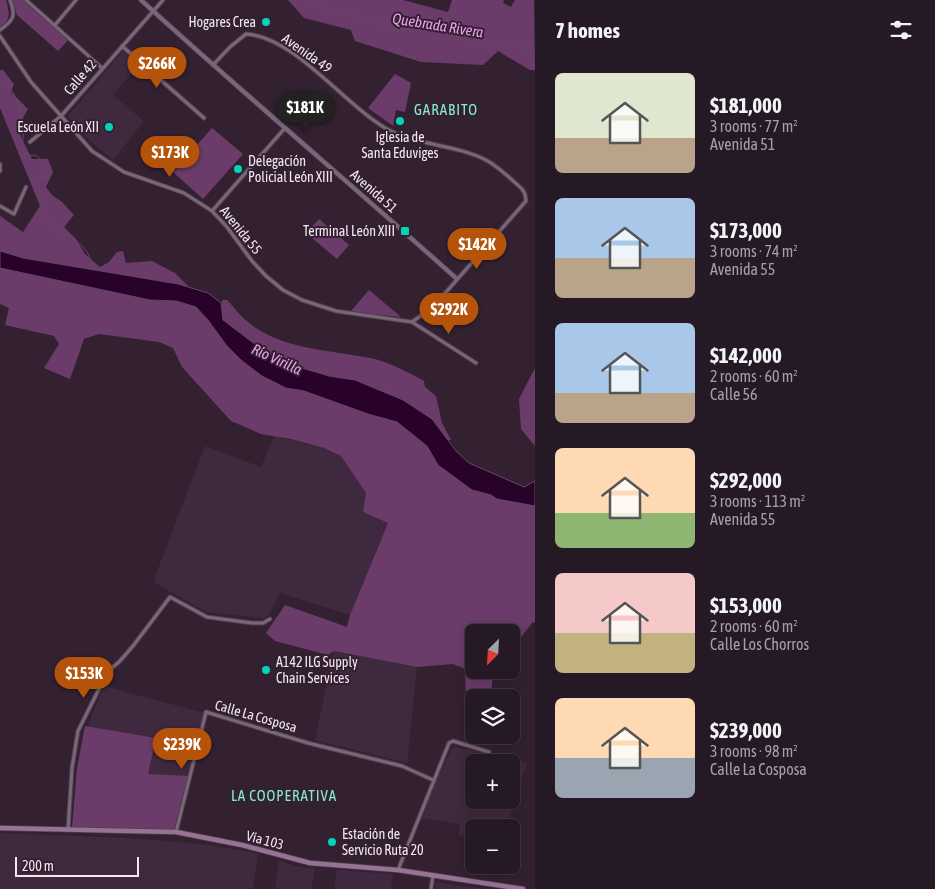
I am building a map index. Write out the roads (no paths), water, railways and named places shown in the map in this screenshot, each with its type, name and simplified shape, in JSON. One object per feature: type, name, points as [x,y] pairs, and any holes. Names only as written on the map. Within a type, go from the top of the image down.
[{"type":"main road","name":"Vía 103","points":[[0,828],[176,832],[242,845],[310,863],[398,870],[523,889]]},
{"type":"street","points":[[0,30],[12,20],[14,13],[10,0]]},
{"type":"street","points":[[26,0],[102,68]]},
{"type":"street","points":[[55,25],[76,0]]},
{"type":"street","name":"Avenida 51","points":[[142,0],[213,65],[457,279]]},
{"type":"street","name":"Calle 42","points":[[30,142],[61,116],[163,0]]},
{"type":"street","name":"Avenida 49","points":[[213,65],[246,34],[255,34],[291,52],[328,80],[361,111],[388,130],[474,155],[488,161],[522,189],[526,200],[457,279]]},
{"type":"street","name":"Avenida 55","points":[[0,36],[24,74],[86,144],[110,163],[136,177],[184,193],[212,212],[226,227],[252,262],[283,290],[302,300],[336,311],[412,322],[476,364]]},
{"type":"street","points":[[122,46],[204,118]]},
{"type":"street","points":[[212,212],[285,128]]},
{"type":"street","points":[[0,164],[0,170]]},
{"type":"street","points":[[0,206],[13,214],[26,187]]},
{"type":"street","points":[[412,322],[433,307],[457,279]]},
{"type":"street","points":[[68,830],[72,768],[78,731],[108,671],[133,646],[170,596],[207,617],[263,624],[270,619]]},
{"type":"street","name":"Calle La Cosposa","points":[[176,832],[206,712],[308,743],[410,769],[433,780]]},
{"type":"street","points":[[398,870],[450,742],[469,745],[489,752]]},
{"type":"street","points":[[431,889],[433,875]]},
{"type":"water","name":"Río Virilla","points":[[0,251],[23,258],[178,284],[208,293],[221,303],[223,320],[264,351],[292,365],[329,376],[355,380],[403,400],[432,419],[456,451],[469,463],[524,487],[535,481],[535,506],[497,499],[491,495],[472,490],[438,465],[427,446],[397,422],[368,414],[304,391],[286,388],[262,376],[241,360],[227,346],[196,307],[176,301],[150,300],[0,268]]},
{"type":"waterway","name":"Quebrada Rivera","points":[[311,0],[327,8],[394,29],[437,31],[470,41],[535,49]]},
{"type":"waterway","points":[[0,76],[11,89],[18,104],[23,124],[23,145],[27,156],[35,155],[49,165],[51,173],[47,177],[39,178],[39,192],[48,218],[57,230],[85,249],[90,257],[93,270]]},
{"type":"place","name":"Hogares Crea","points":[[266,22]]},
{"type":"place","name":"Iglesia de Santa Eduviges","points":[[400,121]]},
{"type":"place","name":"Escuela León XII","points":[[109,127]]},
{"type":"place","name":"Delegación Policial León XIII","points":[[238,169]]},
{"type":"place","name":"Terminal León XIII","points":[[405,231]]},
{"type":"place","name":"A142 ILG Supply Chain Services","points":[[266,670]]},
{"type":"place","name":"Estación de Servicio Ruta 20","points":[[332,842]]},
{"type":"district","name":"GARABITO","points":[[446,109]]},
{"type":"district","name":"LA COOPERATIVA","points":[[284,795]]}]
